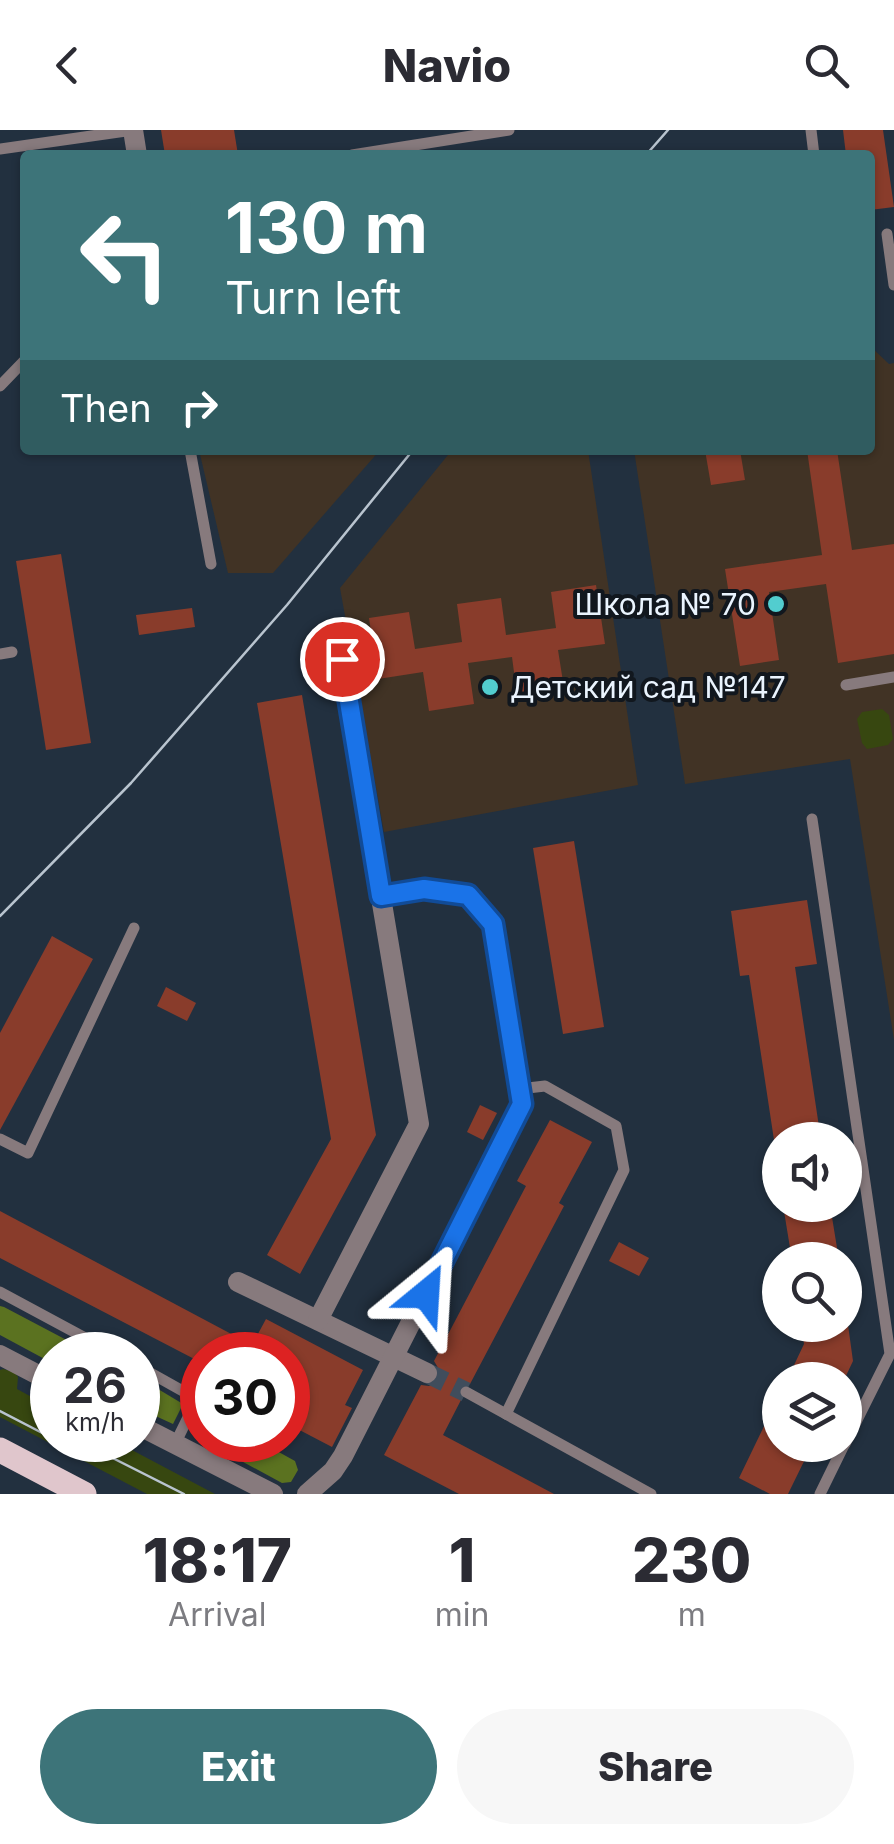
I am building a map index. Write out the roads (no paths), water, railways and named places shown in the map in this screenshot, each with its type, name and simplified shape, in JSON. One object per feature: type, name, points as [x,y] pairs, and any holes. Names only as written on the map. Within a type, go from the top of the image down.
[{"type":"main road","points":[[0,1450],[84,1494]]},
{"type":"street","points":[[318,1320],[419,1124],[342,659]]},
{"type":"street","points":[[306,1494],[333,1471],[343,1456],[522,1104],[493,924],[468,895],[424,889],[381,896]]},
{"type":"street","points":[[238,1282],[428,1373]]},
{"type":"street","points":[[0,1355],[30,1371]]},
{"type":"street","points":[[160,1436],[273,1494]]},
{"type":"lane","points":[[0,149],[133,130]]},
{"type":"lane","points":[[383,150],[509,130]]},
{"type":"lane","points":[[890,233],[894,285]]},
{"type":"lane","points":[[0,386],[20,365]]},
{"type":"lane","points":[[191,455],[211,564]]},
{"type":"lane","points":[[846,685],[894,677]]},
{"type":"lane","points":[[812,819],[890,1354],[862,1410]]},
{"type":"lane","points":[[0,1139],[28,1153],[134,928]]},
{"type":"lane","points":[[506,1414],[624,1170],[616,1126],[545,1086],[519,1088]]},
{"type":"lane","points":[[0,1292],[74,1332]]},
{"type":"lane","points":[[160,1378],[197,1398],[175,1444]]},
{"type":"lane","points":[[466,1392],[650,1494]]},
{"type":"lane","points":[[820,1494],[836,1462]]},
{"type":"tunnel","points":[[427,1373],[466,1392]]},
{"type":"tram line","points":[[650,150],[668,130]]},
{"type":"tram line","points":[[0,916],[131,783],[287,605],[409,455]]},
{"type":"tram line","points":[[0,1411],[30,1427]]},
{"type":"tram line","points":[[121,1462],[184,1494]]},
{"type":"place","name":"Школа № 70","points":[[776,604]]},
{"type":"place","name":"Детский сад №147","points":[[490,687]]}]
